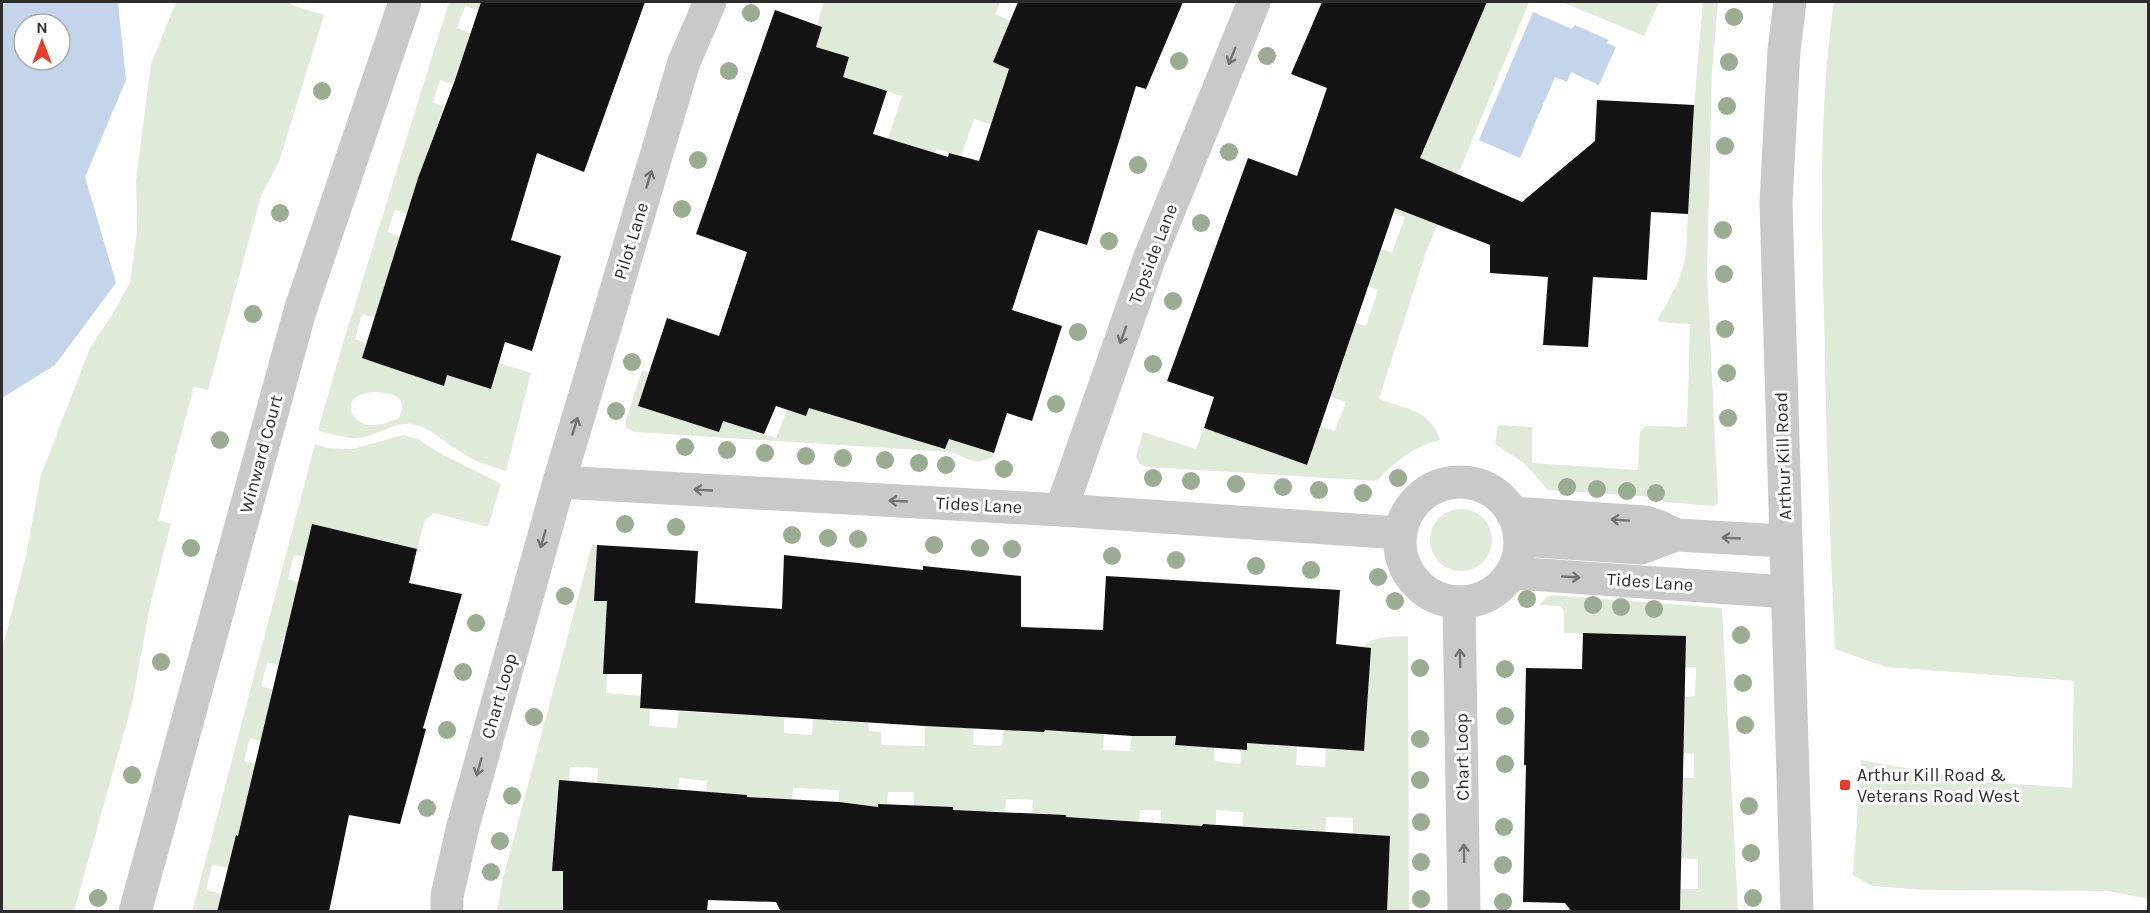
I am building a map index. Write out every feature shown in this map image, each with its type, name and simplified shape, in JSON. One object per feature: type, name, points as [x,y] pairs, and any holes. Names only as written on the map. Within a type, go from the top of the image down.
[{"type":"street","name":"Winward Court","points":[[135,912],[300,311],[405,2]]},
{"type":"street","name":"Pilot Lane","points":[[558,482],[684,62],[710,2]]},
{"type":"street","name":"Topside Lane","points":[[1061,510],[1150,257],[1254,2]]},
{"type":"street","name":"Arthur Kill Road","points":[[1790,2],[1784,50],[1776,203],[1797,912]]},
{"type":"street","name":"Tides Lane","points":[[558,482],[1061,510],[1399,533]]},
{"type":"street","name":"Chart Loop","points":[[447,912],[447,896],[463,826],[558,482]]},
{"type":"street","points":[[1453,482],[1472,482],[1490,489],[1505,502],[1516,526],[1520,555],[1512,573],[1500,587],[1484,598],[1466,603],[1448,602],[1430,595],[1415,584],[1405,569],[1399,551],[1399,533],[1405,514],[1417,498],[1434,487],[1453,482]]},
{"type":"street","points":[[1516,526],[1645,522],[1676,535],[1785,541]]},
{"type":"street","name":"Tides Lane","points":[[1512,573],[1787,592]]},
{"type":"street","name":"Chart Loop","points":[[1460,602],[1464,912]]},
{"type":"green space","points":[[176,2],[290,2],[291,5],[324,15],[279,162],[261,196],[208,390],[194,387],[158,520],[171,524],[150,605],[132,704],[74,911],[2,911],[2,650],[26,556],[41,475],[90,348],[130,283],[137,230],[136,180],[151,64]]},
{"type":"green space","points":[[449,2],[481,2],[478,10],[465,6],[457,28],[470,33],[467,42],[485,48],[472,86],[454,79],[452,84],[440,80],[433,102],[444,107],[429,149],[522,184],[520,209],[418,178],[407,213],[395,210],[387,232],[400,237],[375,318],[362,314],[355,339],[366,343],[363,358],[443,386],[447,375],[491,389],[499,363],[531,373],[506,471],[470,458],[431,431],[412,424],[400,424],[356,438],[318,430]],"holes":[[[380,392],[397,397],[401,401],[402,406],[398,419],[376,425],[360,422],[351,411],[352,402],[361,395]]]},
{"type":"green space","points":[[824,2],[1000,2],[995,14],[1010,21],[993,62],[1086,101],[1089,119],[1122,135],[1116,152],[1054,132],[1050,143],[974,119],[961,156],[936,149],[864,424],[945,449],[949,439],[994,453],[993,457],[985,460],[974,461],[950,452],[635,432],[626,428],[626,420],[642,370],[649,372],[638,406],[719,431],[723,421],[776,438],[787,410],[806,416],[898,142],[888,139],[902,96],[843,77],[848,57],[816,47],[822,27],[817,25]]},
{"type":"green space","points":[[1487,2],[1529,2],[1426,252],[1379,399],[1408,408],[1423,416],[1430,422],[1440,440],[1406,455],[1377,481],[1147,467],[1140,464],[1136,457],[1143,432],[1196,449],[1204,428],[1307,465],[1320,426],[1335,431],[1346,402],[1330,396],[1355,323],[1366,326],[1378,290],[1361,283],[1381,249],[1392,253],[1405,217],[1393,213],[1406,176],[1418,163]]},
{"type":"green space","points":[[1562,2],[1659,2],[1644,36]]},
{"type":"green space","points":[[1703,2],[1718,2],[1712,71],[1707,273],[1718,503],[1714,506],[1665,502],[1656,497],[1548,490],[1524,463],[1495,444],[1498,425],[1532,427],[1532,463],[1638,470],[1640,432],[1646,426],[1687,427],[1690,324],[1659,322],[1658,319],[1679,280],[1686,254],[1692,128]]},
{"type":"green space","points":[[1834,2],[2148,2],[2148,899],[2109,891],[1925,890],[1872,886],[1853,875],[1861,760],[1977,781],[2072,788],[2074,681],[1886,667],[1835,649],[1827,443],[1822,199],[1823,120]]},
{"type":"green space","points":[[403,435],[418,439],[438,452],[501,484],[488,527],[434,513],[425,520],[417,549],[312,525],[305,557],[294,555],[288,579],[299,582],[306,640],[284,635],[278,665],[267,662],[261,686],[272,690],[268,708],[288,713],[281,746],[250,738],[244,761],[255,764],[336,857],[236,835],[228,868],[212,865],[206,890],[221,894],[217,911],[192,912],[315,444],[327,448],[353,449]]},
{"type":"green space","points":[[1455,509],[1467,509],[1483,518],[1490,528],[1492,540],[1490,552],[1483,562],[1467,571],[1455,571],[1444,566],[1435,557],[1430,546],[1430,534],[1435,523],[1444,514]]},
{"type":"green space","points":[[592,545],[597,545],[594,600],[607,601],[603,674],[607,674],[606,693],[641,696],[640,708],[650,709],[649,726],[677,728],[679,711],[721,714],[727,625],[784,717],[784,733],[812,735],[813,718],[856,714],[856,722],[868,723],[869,731],[881,732],[881,745],[925,746],[925,726],[930,726],[973,728],[973,745],[1002,746],[1004,729],[1044,731],[1050,664],[1104,734],[1103,750],[1130,751],[1132,736],[1142,736],[1143,729],[1176,731],[1175,745],[1214,747],[1214,761],[1240,764],[1247,736],[1285,738],[1284,746],[1297,746],[1296,765],[1325,767],[1326,749],[1364,751],[1371,649],[1364,647],[1373,640],[1408,636],[1409,911],[1387,911],[1390,836],[1353,834],[1353,818],[1326,817],[1325,832],[1277,835],[1277,828],[1243,826],[1243,812],[1216,810],[1216,824],[1203,824],[1202,834],[1169,831],[1169,823],[1161,822],[1161,810],[1140,810],[1139,821],[1089,818],[1080,911],[1061,911],[1066,815],[1032,813],[1033,800],[1006,799],[1005,812],[986,811],[986,821],[914,806],[914,792],[888,792],[887,804],[878,803],[877,812],[839,802],[839,790],[793,788],[792,799],[764,798],[743,895],[747,795],[707,792],[707,781],[679,778],[678,789],[669,789],[668,797],[597,783],[598,768],[570,767],[569,781],[558,780],[552,871],[563,871],[563,911],[497,912],[501,886]]},
{"type":"green space","points":[[1552,595],[1722,608],[1738,911],[1680,911],[1681,889],[1698,889],[1698,859],[1668,858],[1682,825],[1683,778],[1694,778],[1694,754],[1683,753],[1685,697],[1695,696],[1696,667],[1685,667],[1686,636],[1564,633],[1564,611],[1561,606],[1539,605]]},
{"type":"water","points":[[2,2],[118,2],[126,80],[85,177],[116,283],[55,365],[2,398]]},
{"type":"water","points":[[1533,12],[1572,29],[1575,25],[1609,40],[1607,43],[1616,47],[1599,85],[1571,72],[1567,82],[1555,77],[1520,158],[1479,140]]},
{"type":"building","points":[[481,2],[645,2],[584,172],[537,153],[511,240],[561,256],[532,351],[505,342],[491,389],[447,375],[444,386],[362,358],[418,178],[455,80]]},
{"type":"building","points":[[1018,2],[1183,2],[1146,89],[1136,86],[1087,245],[1038,230],[1012,310],[1062,326],[1032,421],[1007,413],[994,453],[949,439],[945,449],[809,408],[806,416],[776,406],[764,434],[723,421],[719,432],[638,406],[667,318],[719,336],[747,252],[696,234],[775,10],[822,27],[816,47],[849,57],[843,77],[887,91],[873,134],[948,157],[949,153],[979,161],[1009,69],[993,62]]},
{"type":"building","points":[[1322,2],[1487,2],[1420,158],[1522,202],[1595,141],[1597,100],[1694,105],[1688,214],[1651,212],[1647,280],[1593,277],[1588,347],[1543,345],[1548,277],[1490,273],[1490,245],[1395,208],[1307,465],[1204,428],[1214,397],[1167,381],[1248,158],[1297,176],[1327,88],[1291,74]]},
{"type":"building","points":[[312,524],[417,549],[409,583],[462,594],[423,728],[426,729],[400,824],[349,815],[329,912],[217,912],[236,835],[238,836]]},
{"type":"building","points":[[597,545],[698,551],[695,603],[782,609],[784,555],[923,570],[923,566],[1021,576],[1021,627],[1103,630],[1106,576],[1340,590],[1336,644],[1371,648],[1364,751],[1247,743],[1247,750],[1175,745],[1176,736],[925,726],[640,708],[642,674],[603,674],[607,601],[594,601]]},
{"type":"building","points":[[1583,633],[1686,636],[1680,912],[1572,912],[1565,903],[1523,902],[1526,668],[1582,669]]},
{"type":"building","points":[[559,780],[878,807],[878,804],[953,807],[953,810],[1390,836],[1387,912],[781,912],[776,902],[708,900],[707,912],[563,912],[563,871],[552,871]]},
{"type":"place","name":"Arthur Kill Road & Veterans Road West","points":[[1845,785]]}]
